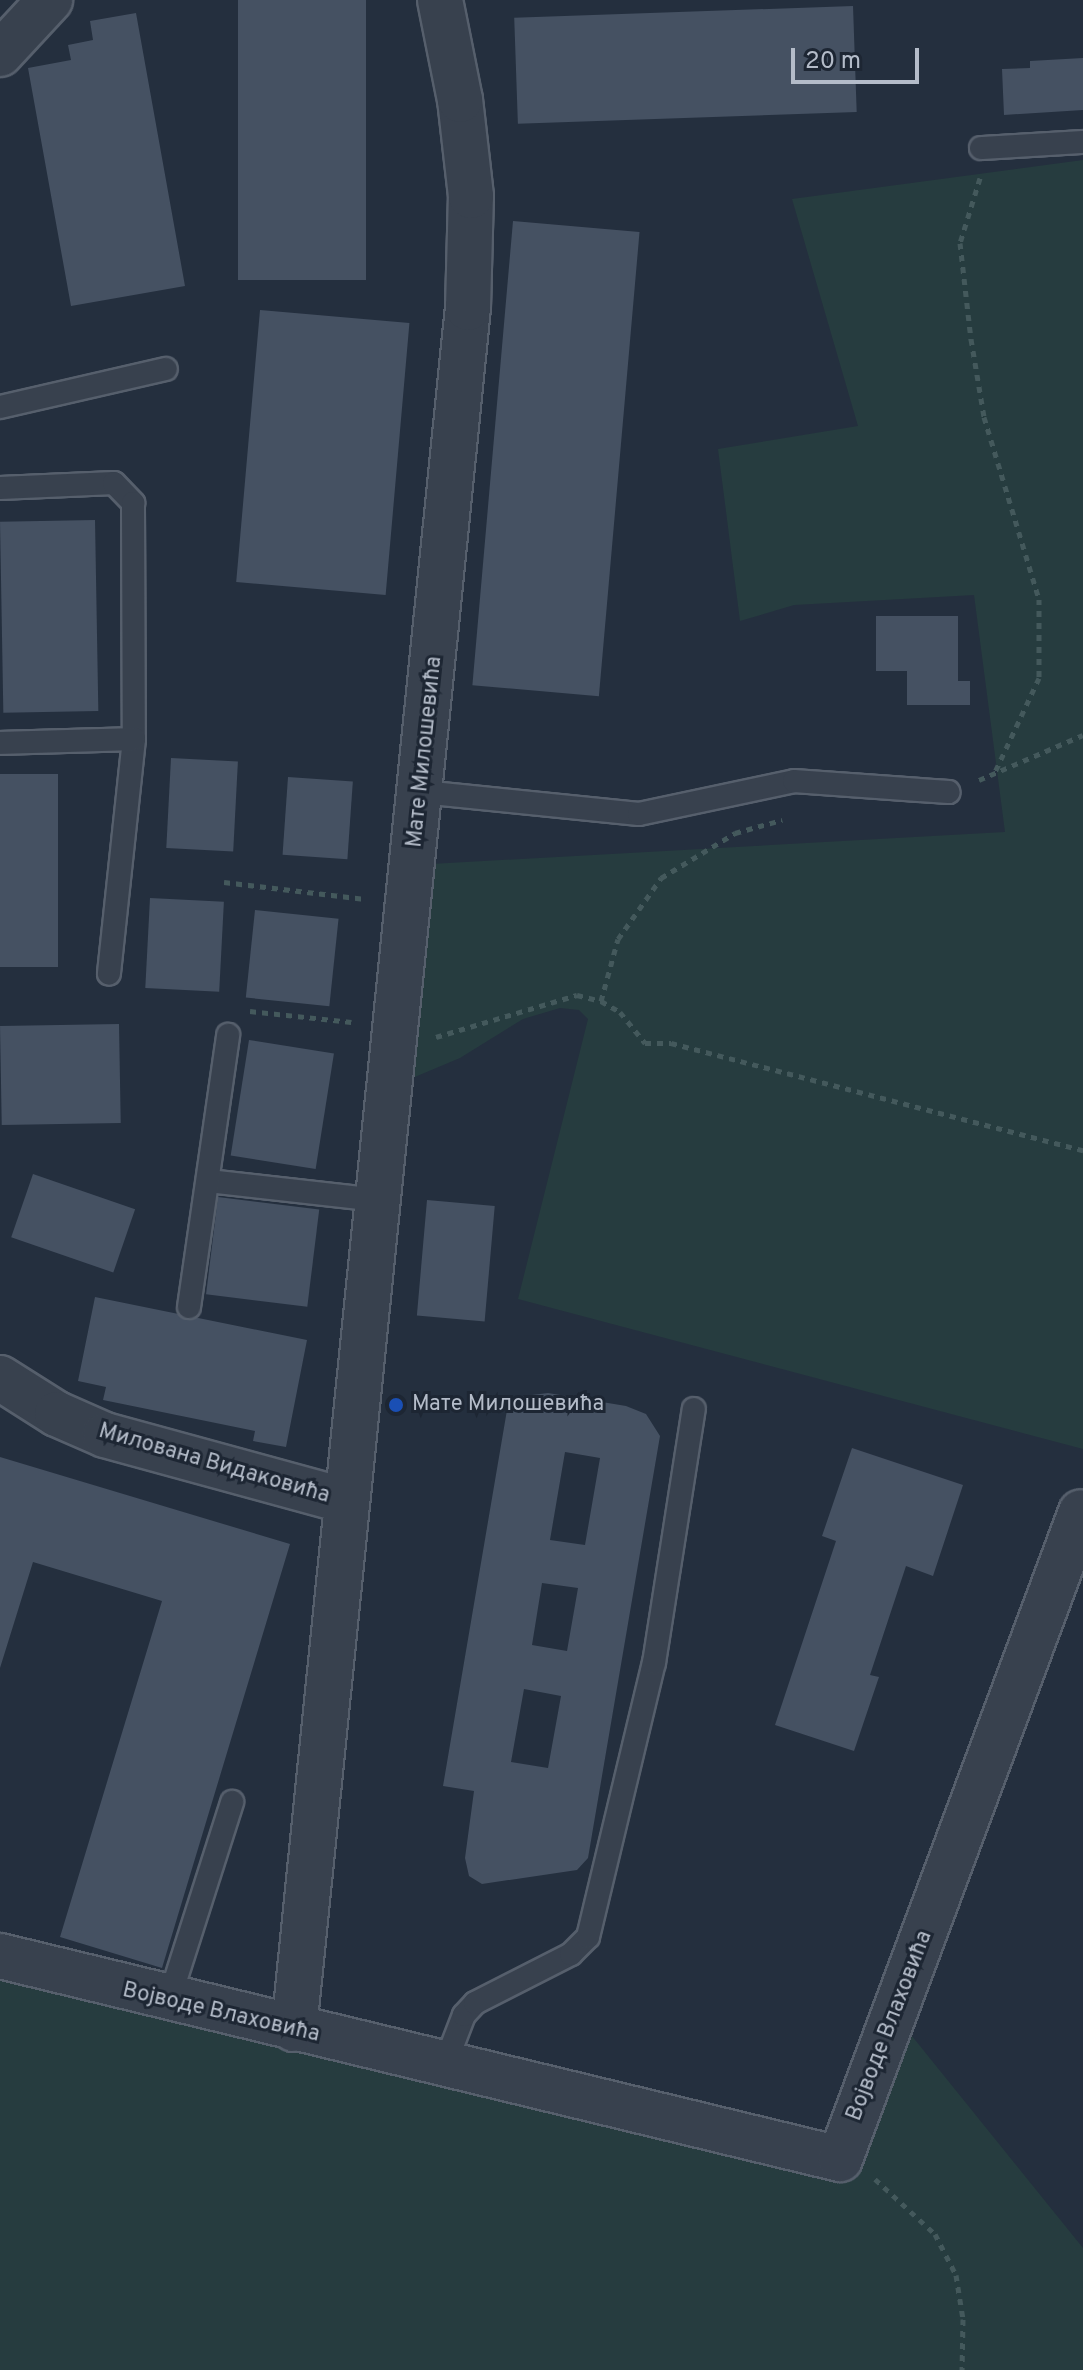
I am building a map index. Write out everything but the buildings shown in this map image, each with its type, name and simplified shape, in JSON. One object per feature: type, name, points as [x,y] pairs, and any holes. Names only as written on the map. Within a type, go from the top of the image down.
[{"type":"street","points":[[0,54],[50,0]]},
{"type":"street","name":"Мате Милошевића","points":[[294,2029],[346,1501],[422,792],[468,308],[472,216],[460,100],[440,0]]},
{"type":"street","name":"Милована Видаковића","points":[[0,1378],[57,1414],[105,1435],[346,1501]]},
{"type":"street","name":"Војводе Влаховића","points":[[0,1956],[444,2067],[840,2159],[1081,1512]]},
{"type":"lane","points":[[981,148],[1083,142]]},
{"type":"lane","points":[[0,407],[166,369]]},
{"type":"lane","points":[[0,488],[114,483],[133,503],[134,739],[109,974]]},
{"type":"lane","points":[[0,743],[134,739]]},
{"type":"lane","points":[[422,792],[639,814],[794,781],[949,792]]},
{"type":"lane","points":[[189,1307],[228,1035]]},
{"type":"lane","points":[[208,1181],[378,1200]]},
{"type":"lane","points":[[444,2067],[464,2015],[475,2003],[571,1954],[588,1937],[654,1663],[694,1409]]},
{"type":"lane","points":[[169,2000],[232,1802]]},
{"type":"path","points":[[981,148],[980,183],[960,243],[971,339],[984,417],[1019,520],[1039,599],[1039,678],[994,773]]},
{"type":"path","points":[[949,792],[1083,735]]},
{"type":"path","points":[[601,1001],[618,939],[661,878],[735,833],[790,818]]},
{"type":"path","points":[[224,882],[410,904]]},
{"type":"path","points":[[243,1010],[395,1039],[577,995],[601,1001],[620,1012],[645,1043],[671,1043],[1083,1150]]},
{"type":"path","points":[[840,2159],[880,2182],[935,2234],[956,2275],[963,2319],[962,2370]]},
{"type":"green space","points":[[1083,160],[1083,1449],[518,1299],[588,1019],[579,1010],[560,1008],[523,1019],[460,1058],[410,1079],[431,864],[1005,832],[974,595],[794,605],[740,621],[718,449],[858,426],[792,199]]},
{"type":"green space","points":[[0,1956],[839,2159],[895,2015],[1083,2248],[1083,2370],[0,2370]]},
{"type":"place","name":"Мате Милошевића","points":[[396,1405]]}]
